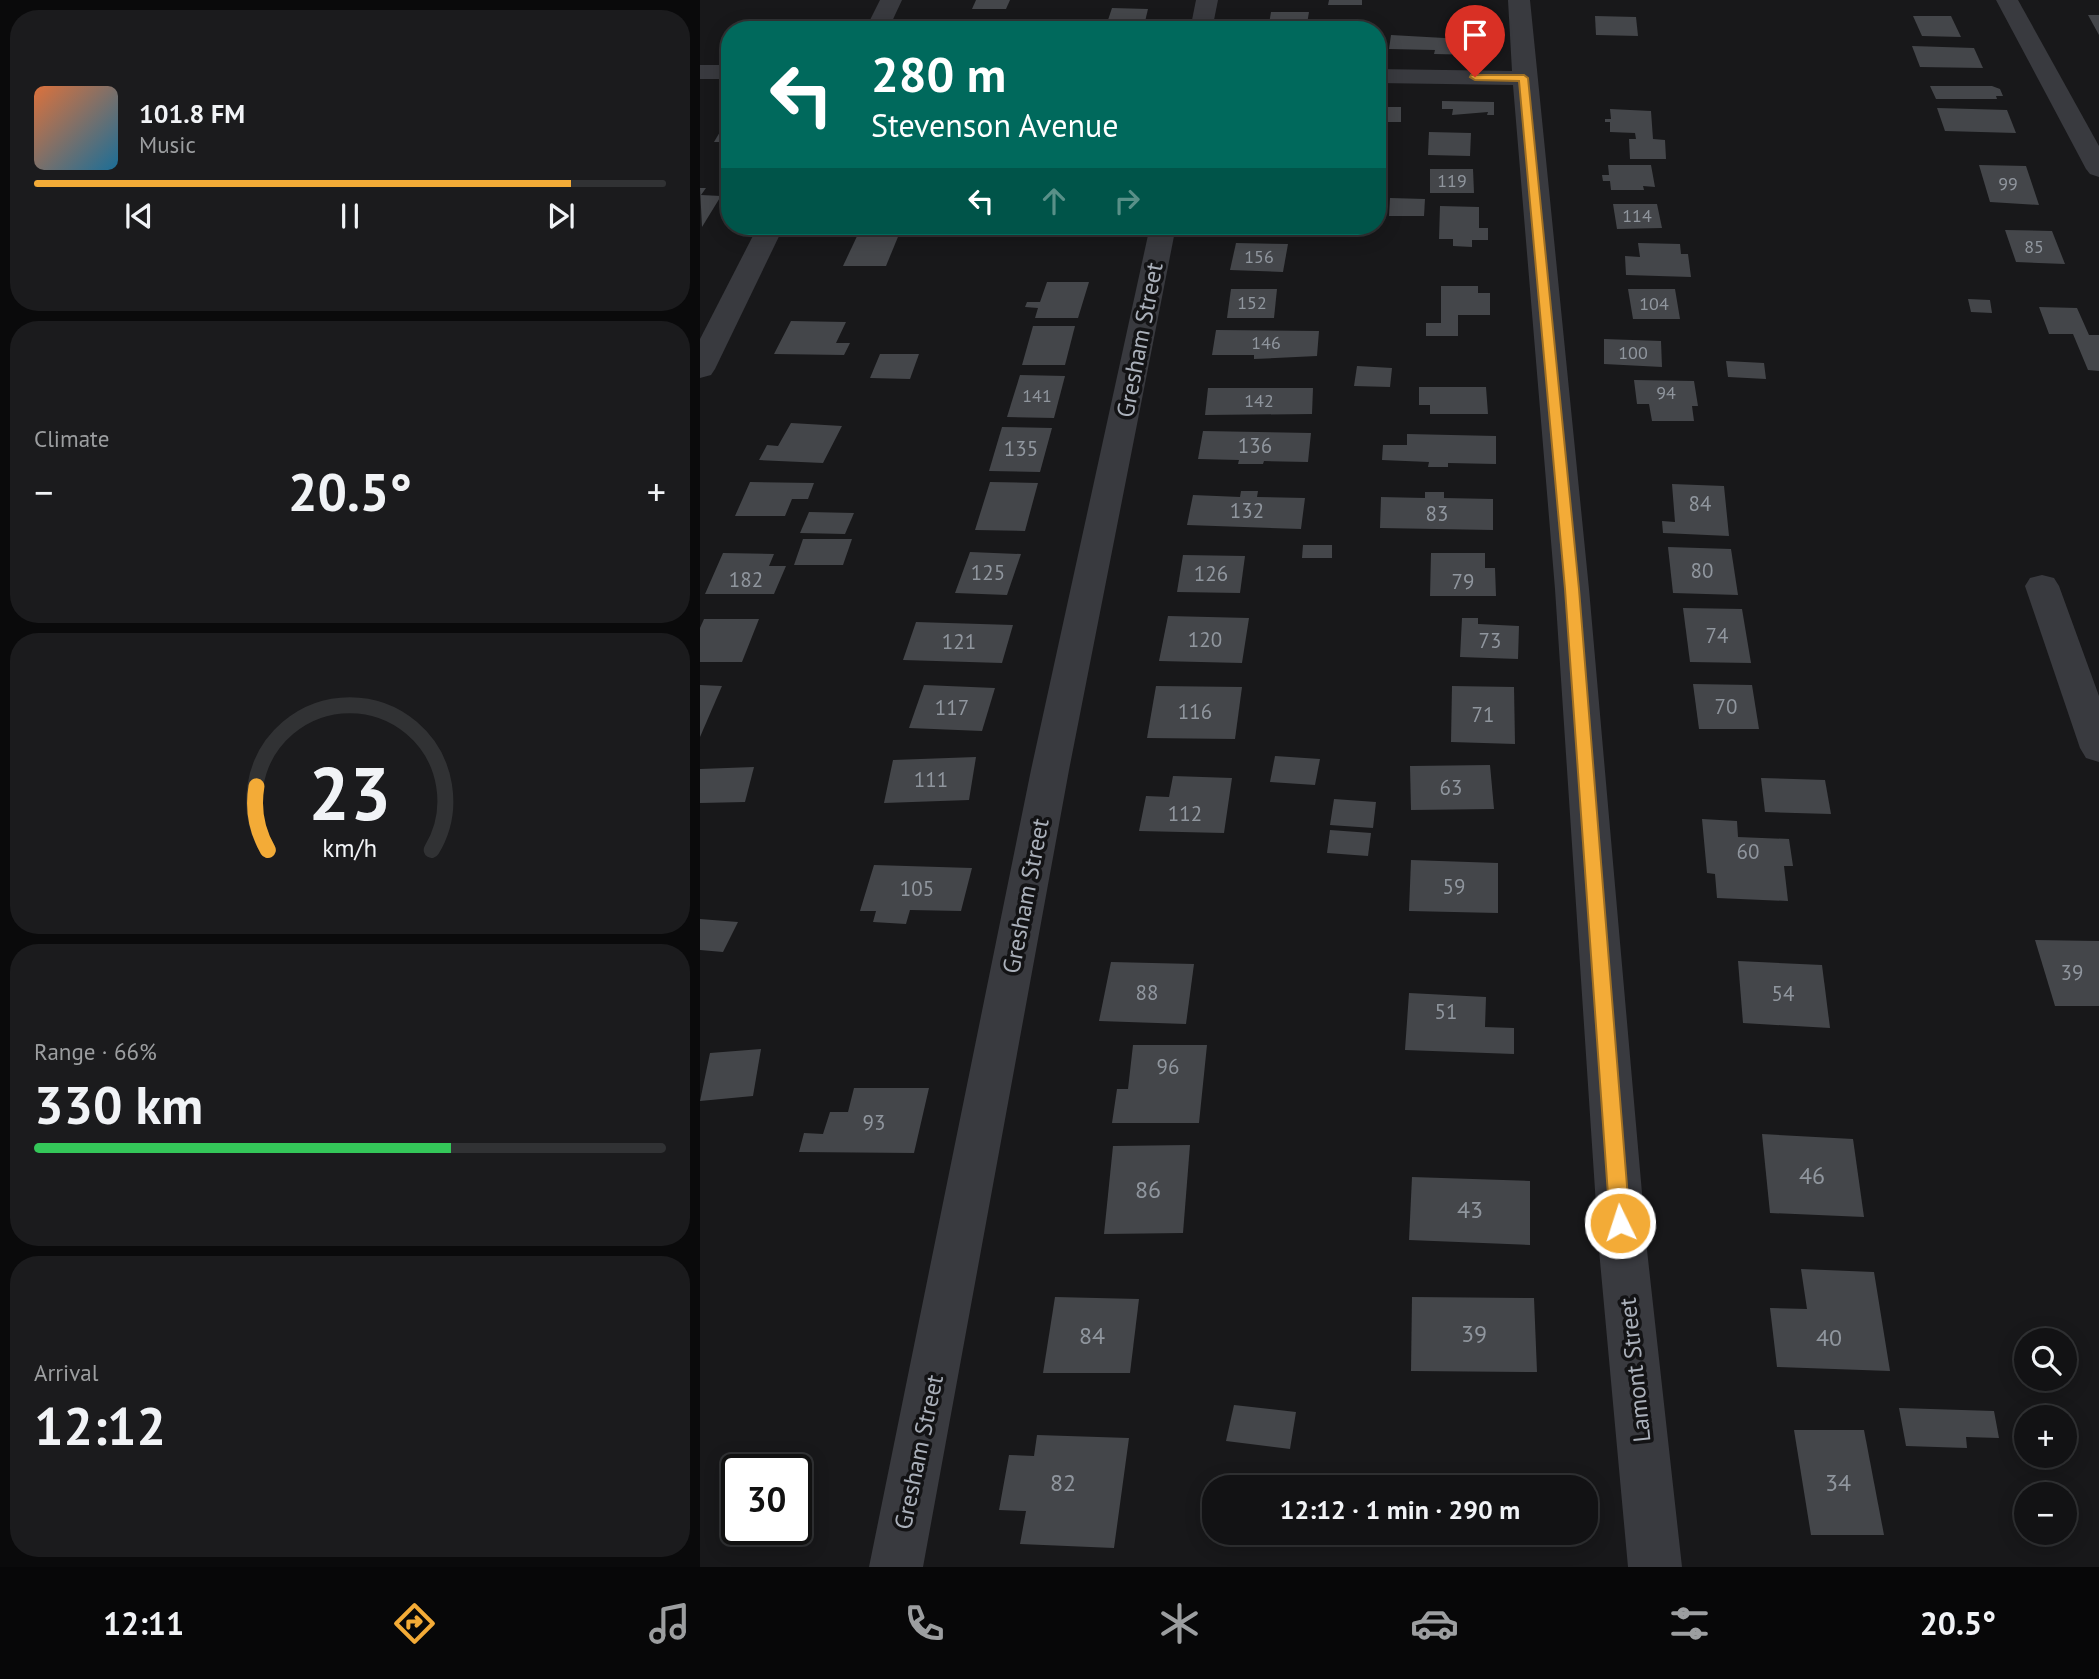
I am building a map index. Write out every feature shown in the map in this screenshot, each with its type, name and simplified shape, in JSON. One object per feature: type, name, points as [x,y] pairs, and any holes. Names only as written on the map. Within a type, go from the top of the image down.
[{"type":"street","points":[[880,21],[891,0]]},
{"type":"street","points":[[1203,21],[1207,0]]},
{"type":"street","name":"Lamont Street","points":[[1519,0],[1572,589],[1621,1237],[1656,1567]]},
{"type":"street","points":[[2007,0],[2099,169]]},
{"type":"street","points":[[700,72],[721,72]]},
{"type":"street","points":[[1386,76],[1524,78]]},
{"type":"street","points":[[700,369],[767,235]]},
{"type":"street","name":"Gresham Street","points":[[895,1567],[933,1385],[1050,770],[1161,235]]},
{"type":"street","points":[[2042,586],[2099,748]]},
{"type":"building","points":[[976,0],[1010,0],[1006,9],[972,9]]},
{"type":"building","points":[[1329,0],[1362,0],[1362,5],[1328,5]]},
{"type":"building","points":[[1112,8],[1148,9],[1145,21],[1108,21]]},
{"type":"building","points":[[1271,12],[1309,12],[1308,21],[1270,21]]},
{"type":"building","points":[[2088,15],[2099,15],[2099,35]]},
{"type":"building","points":[[1595,16],[1636,17],[1638,36],[1596,35]]},
{"type":"building","points":[[1913,16],[1951,16],[1961,37],[1922,36]]},
{"type":"building","points":[[1391,35],[1480,40],[1480,55],[1389,49]]},
{"type":"building","points":[[1912,46],[1974,48],[1983,68],[1920,67]]},
{"type":"building","points":[[1930,86],[1992,86],[2000,89],[2003,96],[1996,96],[1997,99],[1936,99]]},
{"type":"building","points":[[1442,101],[1494,102],[1494,115],[1487,115],[1488,112],[1452,115],[1453,109],[1442,109]]},
{"type":"building","points":[[1386,107],[1401,107],[1401,122],[1386,122]]},
{"type":"building","points":[[1937,108],[2007,110],[2016,133],[1945,131]]},
{"type":"building","points":[[1610,109],[1651,111],[1653,139],[1665,140],[1666,159],[1630,159],[1629,139],[1636,139],[1635,133],[1610,132],[1610,122],[1605,122],[1605,119],[1611,119]]},
{"type":"building","points":[[721,130],[721,142],[714,142]]},
{"type":"building","points":[[1429,132],[1471,133],[1470,156],[1428,155]]},
{"type":"building","points":[[1608,165],[1651,165],[1655,187],[1643,186],[1644,190],[1611,190],[1610,181],[1603,181],[1602,175],[1609,175]]},
{"type":"building","points":[[1979,165],[2026,166],[2039,205],[1990,202]]},
{"type":"building","points":[[1430,169],[1473,169],[1474,193],[1430,193]]},
{"type":"building","points":[[700,188],[706,188],[701,195],[721,196],[702,227]]},
{"type":"building","points":[[1390,198],[1425,199],[1424,216],[1389,216]]},
{"type":"building","points":[[1613,204],[1657,204],[1662,228],[1617,229]]},
{"type":"building","points":[[1440,206],[1479,207],[1479,228],[1488,228],[1488,240],[1472,240],[1472,247],[1453,246],[1453,239],[1439,239]]},
{"type":"building","points":[[2005,230],[2052,231],[2065,264],[2016,262]]},
{"type":"building","points":[[858,235],[899,235],[886,266],[843,266]]},
{"type":"building","points":[[1236,243],[1288,244],[1283,272],[1230,270]]},
{"type":"building","points":[[1638,243],[1680,244],[1681,254],[1688,254],[1691,277],[1626,275],[1625,256],[1640,257]]},
{"type":"building","points":[[1047,282],[1089,282],[1078,318],[1035,318],[1038,308],[1025,307],[1027,302],[1040,302]]},
{"type":"building","points":[[1441,286],[1478,286],[1478,293],[1490,293],[1490,315],[1458,315],[1458,336],[1426,336],[1426,323],[1441,323]]},
{"type":"building","points":[[1231,289],[1277,289],[1274,318],[1227,318]]},
{"type":"building","points":[[1628,289],[1675,289],[1680,319],[1633,319]]},
{"type":"building","points":[[1968,299],[1990,300],[1992,313],[1971,312]]},
{"type":"building","points":[[2039,307],[2077,308],[2089,335],[2099,335],[2099,371],[2088,370],[2073,334],[2049,334]]},
{"type":"building","points":[[791,321],[846,322],[836,343],[850,343],[844,355],[774,354]]},
{"type":"building","points":[[1033,326],[1075,326],[1065,365],[1022,365]]},
{"type":"building","points":[[1216,330],[1319,331],[1317,356],[1254,359],[1254,355],[1212,355]]},
{"type":"building","points":[[1604,339],[1661,341],[1662,367],[1604,364]]},
{"type":"building","points":[[880,354],[919,354],[910,379],[870,378]]},
{"type":"building","points":[[1726,361],[1764,363],[1766,379],[1728,377]]},
{"type":"building","points":[[1357,366],[1392,368],[1390,387],[1354,386]]},
{"type":"building","points":[[1020,375],[1065,376],[1054,418],[1007,417]]},
{"type":"building","points":[[1634,380],[1694,381],[1698,406],[1692,406],[1694,421],[1652,421],[1649,404],[1637,404]]},
{"type":"building","points":[[1419,387],[1486,387],[1488,414],[1430,414],[1430,405],[1419,405]]},
{"type":"building","points":[[1208,388],[1313,388],[1312,414],[1205,415]]},
{"type":"building","points":[[791,423],[842,426],[823,463],[759,460],[767,445],[778,446]]},
{"type":"building","points":[[1002,427],[1052,428],[1040,472],[989,471]]},
{"type":"building","points":[[1203,431],[1311,433],[1308,462],[1264,461],[1263,464],[1238,464],[1239,460],[1198,459]]},
{"type":"building","points":[[1407,434],[1496,436],[1496,464],[1448,463],[1448,467],[1428,467],[1429,462],[1382,460],[1383,445],[1407,445]]},
{"type":"building","points":[[750,482],[814,483],[808,499],[792,499],[785,516],[735,516]]},
{"type":"building","points":[[990,482],[1038,483],[1025,531],[975,530]]},
{"type":"building","points":[[1672,484],[1724,486],[1729,536],[1663,533],[1662,521],[1675,522]]},
{"type":"building","points":[[1241,491],[1258,491],[1257,497],[1305,498],[1301,529],[1187,525],[1193,495],[1240,497]]},
{"type":"building","points":[[1425,492],[1444,492],[1444,498],[1493,499],[1493,530],[1380,528],[1381,497],[1425,498]]},
{"type":"building","points":[[809,512],[854,513],[845,534],[800,533]]},
{"type":"building","points":[[803,539],[852,539],[843,565],[794,565]]},
{"type":"building","points":[[1303,545],[1332,545],[1332,558],[1302,558]]},
{"type":"building","points":[[1668,547],[1731,549],[1738,595],[1673,593]]},
{"type":"building","points":[[970,552],[1021,554],[1007,595],[955,593]]},
{"type":"building","points":[[723,553],[774,554],[769,566],[786,566],[774,594],[705,594]]},
{"type":"building","points":[[1431,553],[1485,553],[1485,568],[1495,568],[1496,596],[1430,596]]},
{"type":"building","points":[[1183,555],[1245,556],[1240,593],[1177,592]]},
{"type":"building","points":[[1683,608],[1742,609],[1751,663],[1690,662]]},
{"type":"building","points":[[1168,616],[1249,618],[1242,663],[1159,661]]},
{"type":"building","points":[[1462,618],[1478,618],[1478,624],[1519,626],[1518,659],[1460,657]]},
{"type":"building","points":[[704,619],[759,619],[742,662],[700,662],[700,628]]},
{"type":"building","points":[[916,622],[1013,625],[1002,663],[903,660]]},
{"type":"building","points":[[1693,684],[1752,685],[1759,729],[1699,729]]},
{"type":"building","points":[[700,685],[722,686],[700,737]]},
{"type":"building","points":[[924,685],[995,688],[982,731],[909,728]]},
{"type":"building","points":[[1156,686],[1242,687],[1235,739],[1147,738]]},
{"type":"building","points":[[1452,686],[1514,687],[1515,744],[1451,742]]},
{"type":"building","points":[[1275,756],[1320,759],[1315,785],[1270,782]]},
{"type":"building","points":[[976,757],[969,800],[884,803],[893,760]]},
{"type":"building","points":[[1490,765],[1494,809],[1411,810],[1410,766]]},
{"type":"building","points":[[754,767],[745,802],[700,803],[700,769]]},
{"type":"building","points":[[1173,776],[1232,778],[1224,833],[1139,831],[1146,796],[1169,797]]},
{"type":"building","points":[[1761,778],[1825,780],[1831,814],[1765,812]]},
{"type":"building","points":[[1334,799],[1376,802],[1373,828],[1330,825]]},
{"type":"building","points":[[1702,819],[1737,821],[1738,837],[1789,839],[1793,866],[1784,866],[1788,901],[1717,898],[1715,874],[1707,873]]},
{"type":"building","points":[[1330,830],[1371,833],[1368,856],[1327,853]]},
{"type":"building","points":[[1411,860],[1498,863],[1498,913],[1409,911]]},
{"type":"building","points":[[874,865],[972,868],[961,911],[910,910],[906,924],[873,922],[876,911],[860,911]]},
{"type":"building","points":[[700,919],[738,922],[723,952],[700,950]]},
{"type":"building","points":[[2035,940],[2099,941],[2099,1006],[2055,1006]]},
{"type":"building","points":[[1738,961],[1822,965],[1830,1028],[1743,1023]]},
{"type":"building","points":[[1111,962],[1194,964],[1186,1024],[1099,1021]]},
{"type":"building","points":[[1409,993],[1486,997],[1485,1027],[1514,1028],[1514,1054],[1405,1050]]},
{"type":"building","points":[[1133,1045],[1207,1045],[1199,1123],[1112,1123],[1117,1089],[1128,1089]]},
{"type":"building","points":[[761,1049],[753,1096],[700,1101],[710,1053]]},
{"type":"building","points":[[854,1088],[929,1088],[914,1153],[799,1152],[804,1133],[823,1134],[830,1112],[848,1112]]},
{"type":"building","points":[[1762,1134],[1853,1139],[1864,1217],[1770,1213]]},
{"type":"building","points":[[1190,1145],[1183,1233],[1104,1234],[1113,1146]]},
{"type":"building","points":[[1412,1177],[1530,1181],[1530,1245],[1409,1240]]},
{"type":"building","points":[[1801,1269],[1874,1272],[1890,1371],[1777,1367],[1770,1308],[1807,1309]]},
{"type":"building","points":[[1055,1297],[1139,1299],[1130,1373],[1043,1373]]},
{"type":"building","points":[[1412,1297],[1534,1298],[1537,1372],[1411,1371]]},
{"type":"building","points":[[1234,1405],[1296,1412],[1290,1449],[1226,1441]]},
{"type":"building","points":[[1899,1408],[1994,1411],[1999,1438],[1966,1437],[1967,1448],[1906,1446]]},
{"type":"building","points":[[1794,1430],[1864,1430],[1884,1535],[1811,1535]]},
{"type":"building","points":[[1037,1435],[1129,1438],[1114,1548],[1020,1544],[1026,1511],[999,1510],[1009,1455],[1034,1456]]},
{"type":"route","points":[[1475,77],[1524,78],[1572,589],[1620,1223]]}]
